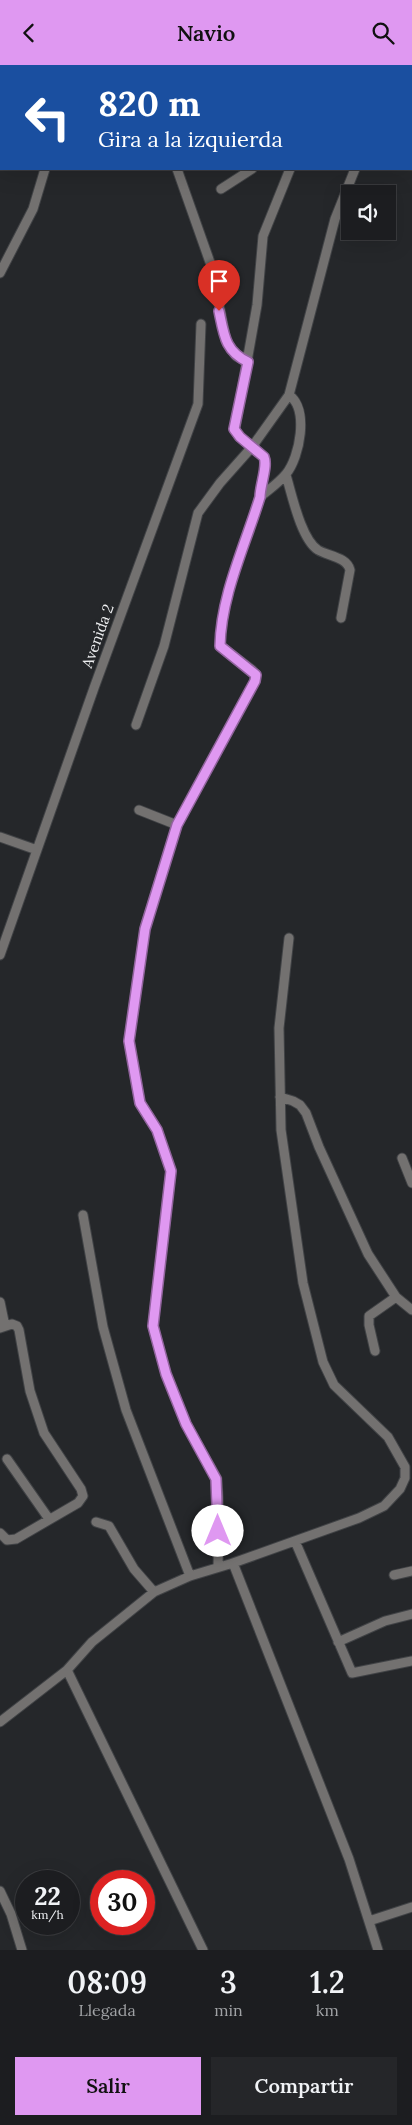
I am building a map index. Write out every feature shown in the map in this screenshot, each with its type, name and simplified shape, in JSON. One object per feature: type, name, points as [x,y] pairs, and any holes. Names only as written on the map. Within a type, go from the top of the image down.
[{"type":"street","points":[[1,270],[33,209],[45,170]]},
{"type":"street","points":[[177,170],[212,268],[226,341],[236,356],[248,362]]},
{"type":"street","points":[[221,189],[250,170]]},
{"type":"street","points":[[218,1567],[219,1513],[216,1479],[183,1415],[166,1374],[153,1326],[171,1171],[157,1130],[140,1103],[129,1041],[145,929],[177,825],[255,681],[256,675],[252,670],[220,646],[220,635],[233,575],[260,497],[260,485],[266,461],[234,429],[248,362],[257,305],[262,236],[290,170]]},
{"type":"street","points":[[136,725],[164,646],[198,513],[220,483],[264,433],[289,395],[336,219],[355,170]]},
{"type":"street","name":"Avenida 2","points":[[0,955],[94,688],[198,404],[201,324]]},
{"type":"street","points":[[260,497],[286,475],[295,460],[301,429],[299,407],[295,399],[289,395]]},
{"type":"street","points":[[286,475],[300,522],[311,543],[318,550],[349,566],[350,570],[342,618]]},
{"type":"street","points":[[139,809],[177,825]]},
{"type":"street","points":[[0,837],[37,850]]},
{"type":"street","points":[[0,1722],[67,1670],[92,1642],[154,1592],[190,1576],[233,1563],[359,1518],[384,1506],[400,1489],[405,1478],[405,1467],[388,1437],[334,1385],[323,1362],[303,1283],[281,1129],[279,1028],[289,938]]},
{"type":"street","points":[[280,1097],[300,1105],[306,1113],[319,1147],[368,1254],[396,1297],[412,1310]]},
{"type":"street","points":[[402,1158],[412,1183]]},
{"type":"street","points":[[84,1215],[103,1327],[126,1410],[190,1576]]},
{"type":"street","points":[[375,1351],[369,1325],[369,1316],[396,1297]]},
{"type":"street","points":[[0,1302],[2,1327],[12,1324],[19,1330],[30,1391],[44,1433],[81,1489],[83,1496],[78,1503],[16,1539],[7,1540],[0,1533]]},
{"type":"street","points":[[7,1459],[49,1519]]},
{"type":"street","points":[[400,1489],[412,1487]]},
{"type":"street","points":[[96,1522],[108,1526],[134,1569],[154,1592]]},
{"type":"street","points":[[295,1541],[352,1673],[412,1661]]},
{"type":"street","points":[[233,1563],[349,1859],[378,1950]]},
{"type":"street","points":[[394,1575],[412,1571]]},
{"type":"street","points":[[338,1642],[385,1621],[412,1614]]},
{"type":"street","points":[[67,1670],[203,1950]]},
{"type":"street","points":[[0,1891],[11,1914],[22,1950]]},
{"type":"street","points":[[369,1921],[412,1907]]},
{"type":"route","points":[[218,1531],[219,1513],[216,1479],[186,1424],[166,1374],[153,1326],[171,1171],[157,1130],[140,1103],[129,1041],[145,929],[177,825],[255,681],[256,675],[220,646],[220,635],[233,575],[260,497],[260,485],[266,461],[234,429],[248,362],[236,356],[226,341],[219,311]]}]
